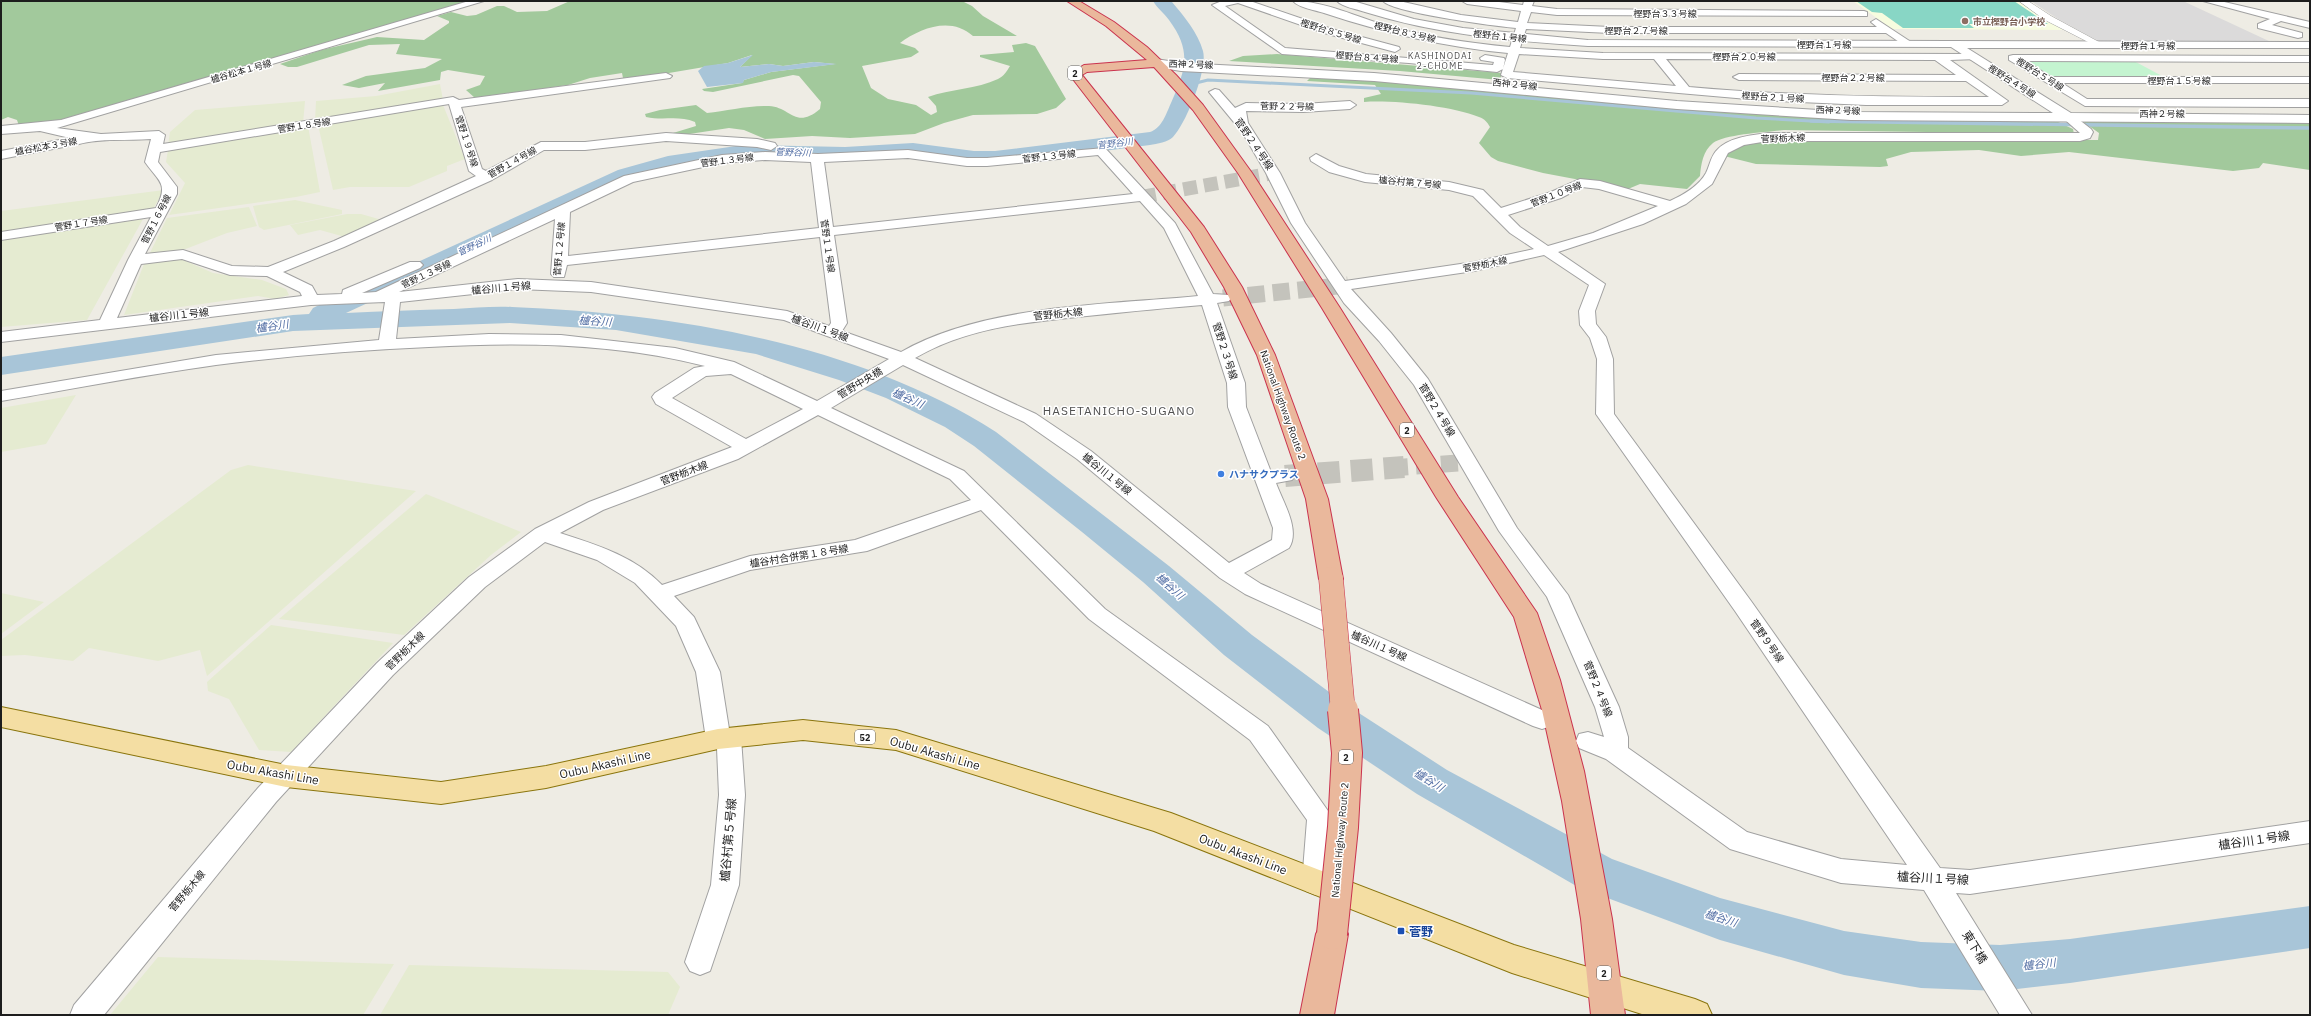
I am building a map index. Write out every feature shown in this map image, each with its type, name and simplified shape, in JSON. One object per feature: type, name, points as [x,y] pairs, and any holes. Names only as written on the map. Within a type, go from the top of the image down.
[{"type":"highway","name":"2","points":[[1072,1],[1112,24],[1169,74],[1199,106],[1224,140],[1344,327],[1449,500],[1487,554],[1526,617],[1550,691],[1571,774],[1598,930],[1607,1001]]},
{"type":"highway","name":"National Highway Route 2","points":[[1156,62],[1084,69],[1075,74],[1198,230],[1233,287],[1266,355],[1317,499],[1331,579],[1346,754],[1343,827],[1332,934],[1317,1015]]},
{"type":"main road","name":"Oubu Akashi Line","points":[[1,717],[286,776],[441,793],[546,777],[724,738],[803,730],[896,740],[1161,821],[1512,959],[1607,1001],[1695,1015]]},
{"type":"street","name":"櫨谷松本１号線","points":[[1,130],[42,128],[479,1]]},
{"type":"street","name":"樫野台８４号線","points":[[1235,1],[1217,5],[1282,51],[1409,60],[1496,69],[1500,60],[1447,52],[1457,43]]},
{"type":"street","name":"樫野台８５号線","points":[[1241,1],[1328,32],[1415,53],[1409,60]]},
{"type":"street","name":"樫野台８３号線","points":[[1298,1],[1362,22],[1457,43],[1514,50]]},
{"type":"street","name":"樫野台１号線","points":[[1342,1],[1421,24],[1518,38],[1588,42],[1955,45],[2310,45]]},
{"type":"street","name":"樫野台２７号線","points":[[1388,1],[1442,15],[1520,26],[1584,30],[1887,30]]},
{"type":"street","name":"樫野台３３号線","points":[[1467,1],[1527,5],[1584,13],[1864,14]]},
{"type":"street","points":[[1657,1],[1685,30]]},
{"type":"street","points":[[2023,1],[2048,18],[2094,42]]},
{"type":"street","points":[[2208,1],[2310,24]]},
{"type":"street","name":"樫野台２１号線","points":[[1527,5],[1507,75],[1759,97],[1866,101],[2002,101],[1938,57]]},
{"type":"street","points":[[1852,5],[1909,44]]},
{"type":"street","points":[[2279,18],[2262,26],[2267,29],[2310,38]]},
{"type":"street","points":[[1313,36],[1362,22]]},
{"type":"street","points":[[1274,46],[1290,42]]},
{"type":"street","points":[[2110,44],[2216,102]]},
{"type":"street","name":"樫野台４号線","points":[[1955,45],[2071,120]]},
{"type":"street","name":"樫野台２０号線","points":[[1514,50],[1546,54],[1606,65],[1657,56],[1974,57]]},
{"type":"street","points":[[1545,79],[1546,54]]},
{"type":"street","points":[[1657,56],[1686,91]]},
{"type":"street","points":[[1717,56],[1759,97]]},
{"type":"street","name":"樫野台５号線","points":[[2310,59],[2013,58],[2085,102],[2310,102]]},
{"type":"street","name":"西神２号線","points":[[1156,62],[1181,65],[1420,80],[1677,105],[1850,116],[2071,120],[2310,119]]},
{"type":"street","points":[[1606,65],[1613,85]]},
{"type":"street","name":"菅野１８号線","points":[[156,150],[454,102],[666,76]]},
{"type":"street","name":"樫野台２２号線","points":[[1739,77],[1967,78]]},
{"type":"street","name":"樫野台１５号線","points":[[2048,80],[2310,80]]},
{"type":"street","name":"菅野２４号線","points":[[1215,92],[1242,124],[1274,173],[1298,223],[1350,300],[1385,336],[1422,383],[1463,463],[1509,531],[1557,595],[1608,707],[1616,737],[1615,752]]},
{"type":"street","name":"菅野１９号線","points":[[454,102],[476,171],[487,177]]},
{"type":"street","name":"菅野２２号線","points":[[1242,124],[1240,109],[1246,106],[1303,108],[1350,105]]},
{"type":"street","name":"西神２号線","points":[[2071,120],[2310,114]]},
{"type":"street","name":"菅野栃木線","points":[[1348,286],[1444,272],[1547,252],[1610,230],[1671,206],[1698,189],[1710,177],[1723,151],[1748,140],[1799,137],[2080,137],[2086,135],[2087,132],[2071,120]]},
{"type":"street","points":[[42,128],[90,138]]},
{"type":"street","name":"菅野１６号線","points":[[90,138],[109,139],[159,135],[156,150],[151,162],[170,187],[170,194],[135,260],[106,324]]},
{"type":"street","name":"菅野１４号線","points":[[270,272],[487,177],[541,146],[585,146],[666,137],[757,143],[769,151]]},
{"type":"street","name":"櫨谷松本３号線","points":[[1,155],[90,138]]},
{"type":"street","name":"菅野１３号線","points":[[386,297],[562,210],[634,178],[722,158],[769,151],[818,158],[908,154],[967,162],[987,162],[1101,151]]},
{"type":"street","name":"菅野２３号線","points":[[1101,151],[1170,226],[1215,298],[1236,383],[1237,407],[1283,528],[1282,543],[1228,573]]},
{"type":"street","name":"菅野１１号線","points":[[818,158],[817,165],[839,323],[832,333]]},
{"type":"street","name":"櫨谷村第７号線","points":[[1316,158],[1334,169],[1365,178],[1449,186],[1473,191],[1478,193],[1500,213]]},
{"type":"street","name":"菅野１０号線","points":[[1500,213],[1556,195],[1580,183],[1600,185],[1671,206]]},
{"type":"street","points":[[560,261],[1142,197]]},
{"type":"street","name":"菅野１２号線","points":[[552,286],[559,278],[562,210]]},
{"type":"street","name":"菅野１７号線","points":[[1,236],[161,211]]},
{"type":"street","points":[[1500,213],[1516,230],[1547,252]]},
{"type":"street","name":"菅野９号線","points":[[1547,252],[1597,284],[1587,311],[1588,325],[1598,337],[1605,360],[1605,414],[1743,606],[1933,880]]},
{"type":"street","points":[[135,260],[183,254],[230,270],[270,272],[307,289],[311,300]]},
{"type":"street","points":[[338,298],[427,260]]},
{"type":"street","name":"櫨谷川１号線","points":[[1,336],[311,300],[386,297],[518,284],[591,287],[787,316],[901,358],[1030,418],[1084,455],[1228,573],[1254,589],[1542,720]]},
{"type":"street","points":[[386,297],[387,344]]},
{"type":"street","name":"菅野栃木線","points":[[901,358],[929,343],[960,331],[991,323],[1027,317],[1215,298]]},
{"type":"street","points":[[1,396],[216,360],[387,344],[490,339],[561,340],[675,353],[728,366],[957,475],[1097,614],[1259,734],[1320,818],[1316,883]]},
{"type":"street","name":"管野中央橋","points":[[818,408],[901,358]]},
{"type":"street","points":[[744,373],[708,370],[700,372],[661,397],[662,400],[746,447]]},
{"type":"street","name":"菅野栃木線","points":[[85,1015],[267,795],[385,669],[477,582],[542,534],[596,506],[690,471],[746,447],[818,408]]},
{"type":"street","points":[[1264,478],[1285,476]]},
{"type":"street","name":"櫨谷村合併第１８号線","points":[[658,594],[738,566],[763,560],[840,551],[860,546],[984,502]]},
{"type":"street","name":"櫨谷村第５号線","points":[[542,534],[604,555],[643,578],[686,622],[708,672],[724,738],[732,795],[725,885],[700,962]]},
{"type":"street","name":"櫨谷川１号線","points":[[1588,741],[1615,752],[1739,841],[1842,871],[1970,882],[2310,832]]},
{"type":"street","name":"東下橋","points":[[1933,880],[2017,1015]]},
{"type":"shaded area","name":"市立樫野台小学校","points":[[1853,1],[2018,1],[2063,30],[1892,29]]},
{"type":"shaded area","name":"市立樫野台小学校","points":[[1856,1],[2014,1],[2048,24],[1969,24],[1974,28],[1903,28],[1882,13],[1872,12]]},
{"type":"shaded area","points":[[2031,1],[2183,1],[2271,42],[2098,41],[2058,19]]},
{"type":"shaded area","points":[[753,55],[740,67],[769,64],[783,66],[814,62],[837,64],[771,72],[744,80],[743,83],[707,87],[698,71],[704,66],[728,63]]},
{"type":"shaded area","points":[[440,84],[443,100],[315,121],[316,101],[376,96]]},
{"type":"shaded area","points":[[305,101],[303,124],[168,146],[170,132],[195,110]]},
{"type":"shaded area","points":[[443,105],[465,159],[447,166],[447,171],[409,187],[350,187],[333,190],[318,125]]},
{"type":"shaded area","points":[[308,126],[320,192],[296,197],[169,215],[185,183],[166,162],[168,150]]},
{"type":"shaded area","points":[[164,190],[152,211],[1,234],[1,211]]},
{"type":"shaded area","points":[[295,200],[342,210],[342,214],[264,230],[259,227],[253,206]]},
{"type":"shaded area","points":[[249,207],[257,226],[227,233],[183,250],[149,255],[167,218]]},
{"type":"shaded area","points":[[347,214],[361,214],[382,220],[345,237],[320,230],[298,235],[290,225]]},
{"type":"shaded area","points":[[143,219],[87,320],[1,327],[1,240]]},
{"type":"shaded area","points":[[181,259],[213,273],[262,280],[286,289],[289,295],[275,299],[258,296],[124,315],[144,264]]},
{"type":"shaded area","points":[[76,395],[46,444],[1,452],[1,408]]},
{"type":"shaded area","points":[[248,465],[416,491],[207,676],[200,650],[158,661],[89,648],[73,661],[25,655],[1,656],[1,640],[231,470]]},
{"type":"shaded area","points":[[426,494],[521,532],[491,555],[404,635],[279,619]]},
{"type":"shaded area","points":[[1,593],[44,602],[1,634]]},
{"type":"shaded area","points":[[271,625],[393,643],[291,752],[259,750],[229,699],[208,691],[207,682]]},
{"type":"shaded area","points":[[158,957],[394,964],[363,1015],[110,1015]]},
{"type":"shaded area","points":[[409,965],[668,972],[680,987],[668,1015],[380,1015]]},
{"type":"green space","points":[[1,1],[473,1],[56,121],[19,126],[17,120],[8,117],[1,120]]},
{"type":"green space","points":[[570,1],[962,1],[972,6],[983,16],[1017,36],[973,36],[964,30],[946,25],[926,29],[900,43],[915,48],[919,52],[911,57],[862,66],[871,88],[888,99],[916,105],[931,115],[937,112],[936,106],[928,97],[972,87],[998,79],[1010,66],[980,57],[980,55],[1014,52],[1012,45],[1026,43],[1035,46],[1066,99],[1056,108],[1037,114],[973,115],[944,123],[915,134],[850,138],[812,136],[765,139],[744,130],[729,128],[676,136],[673,133],[696,126],[695,122],[683,119],[646,117],[645,114],[660,110],[696,105],[707,113],[746,107],[769,106],[776,107],[799,118],[805,118],[820,109],[821,102],[799,76],[793,75],[713,92],[704,91],[702,89],[742,83],[744,80],[771,72],[835,64],[814,62],[783,66],[769,64],[740,67],[752,55],[728,63],[657,75],[623,78],[622,73],[590,78],[568,85],[475,98],[466,90],[480,85],[485,76],[448,70],[441,72],[440,80],[378,91],[385,83],[359,88],[342,85],[366,76],[425,68],[442,59],[396,54],[400,44],[369,45],[297,67],[288,67],[280,64],[321,50],[377,37],[424,40],[449,23],[449,21],[437,16],[451,12],[467,16],[476,15],[497,6],[504,6],[517,12],[547,11]]},
{"type":"green space","points":[[1277,54],[1502,73],[1500,80],[1400,71],[1229,61],[1243,56]]},
{"type":"green space","points":[[2026,59],[2134,61],[2162,76],[2161,78],[2056,78],[2048,76],[2023,61]]},
{"type":"green space","points":[[1311,77],[1429,84],[1684,109],[2056,121],[2073,129],[2074,134],[1784,130],[1747,134],[1727,137],[1713,143],[1705,154],[1700,176],[1687,189],[1640,184],[1628,189],[1543,173],[1498,161],[1491,157],[1479,143],[1490,127],[1486,121],[1479,117],[1438,107],[1391,102],[1364,102],[1364,98],[1381,94],[1375,85],[1307,81]]},
{"type":"green space","points":[[2082,121],[2310,122],[2310,170],[2263,163],[2259,168],[2233,171],[2069,152],[2021,156],[1979,150],[1911,152],[1886,159],[1888,166],[1880,167],[1756,164],[1724,156],[1746,144],[1770,139],[2098,140],[2099,133]]},
{"type":"waterway","name":"菅野谷川","points":[[323,314],[377,287],[429,266],[626,175],[668,163],[743,151],[845,154],[913,149],[974,158],[995,158],[1150,139],[1160,136],[1169,128],[1178,109],[1188,85],[1195,58],[1194,51],[1182,27],[1161,1]]},
{"type":"waterway","points":[[1188,85],[1208,80],[1471,93],[1756,118],[1829,122]]},
{"type":"waterway","points":[[1811,121],[2310,128]]},
{"type":"waterway","name":"櫨谷川","points":[[1,366],[293,323],[510,315],[616,322],[761,346],[849,374],[897,392],[956,420],[985,439],[1094,524],[1156,574],[1238,645],[1333,717],[1432,782],[1595,873],[1720,919],[1844,953],[1921,965],[2000,968],[2070,961],[2310,927]]},
{"type":"tunnel","points":[[1142,197],[1273,173]]},
{"type":"tunnel","points":[[1223,298],[1348,285]]},
{"type":"tunnel","points":[[1391,468],[1458,463]]},
{"type":"tunnel","points":[[1285,476],[1404,467]]},
{"type":"place","name":"市立樫野台小学校","points":[[1965,21]]},
{"type":"place","name":"ハナサクプラス","points":[[1221,474]]},
{"type":"place","name":"菅野","points":[[1401,931]]},
{"type":"district","name":"KASHINODAI 2-CHOME","points":[[1440,60]]},
{"type":"district","name":"HASETANICHO-SUGANO","points":[[1119,410]]}]
